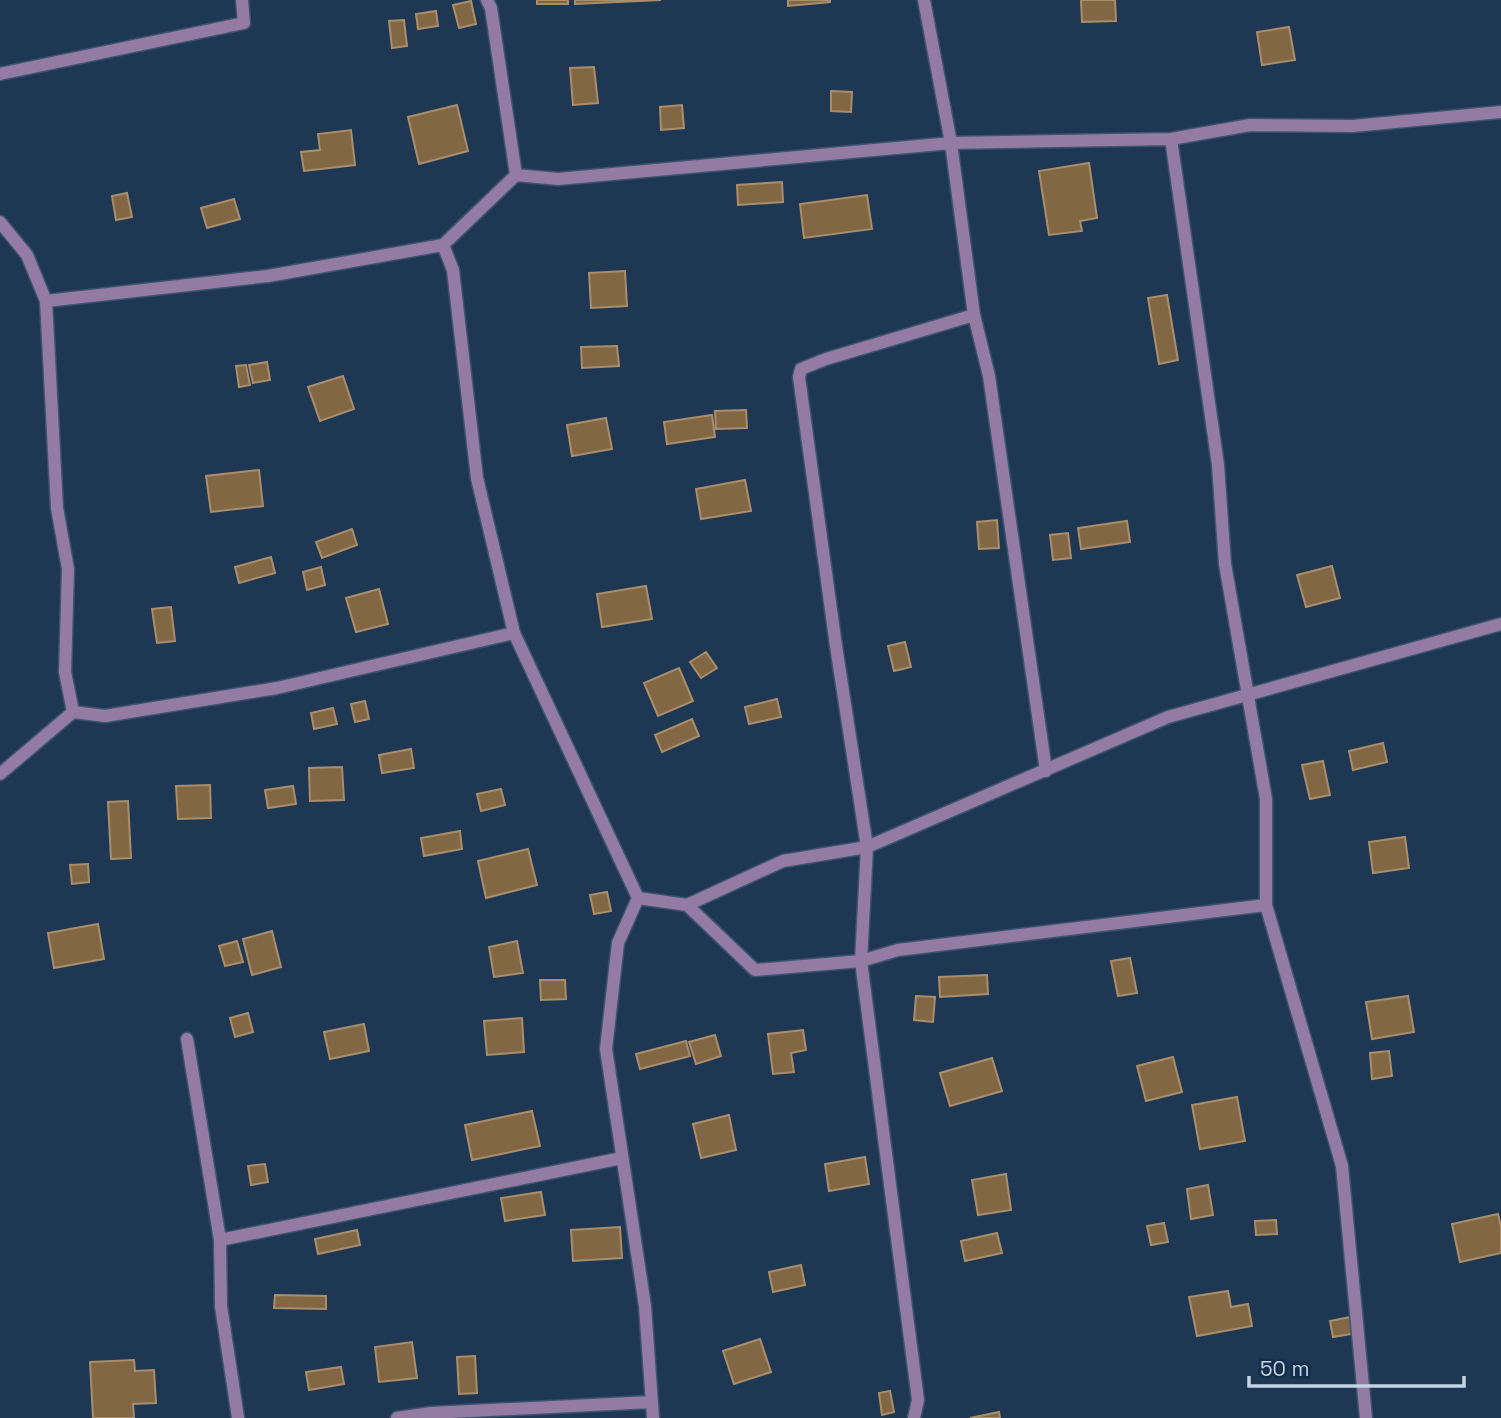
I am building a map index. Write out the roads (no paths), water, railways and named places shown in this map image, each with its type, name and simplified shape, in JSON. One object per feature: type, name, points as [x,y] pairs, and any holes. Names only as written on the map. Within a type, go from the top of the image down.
[{"type":"street","points":[[0,74],[244,23],[242,0]]},
{"type":"street","points":[[487,0],[491,8],[516,175]]},
{"type":"street","points":[[924,0],[951,143],[974,315],[989,376],[1046,771]]},
{"type":"street","points":[[46,301],[268,276],[443,246],[516,175],[558,179],[951,143],[1171,139],[1250,125],[1353,127],[1501,111]]},
{"type":"street","points":[[1171,139],[1218,465],[1225,564],[1266,799],[1266,905],[1342,1166],[1366,1418]]},
{"type":"street","points":[[0,222],[27,255],[46,301],[57,508],[68,569],[65,672],[73,712]]},
{"type":"street","points":[[443,246],[453,270],[477,478],[514,632],[638,898],[618,943],[606,1049],[645,1306],[653,1418]]},
{"type":"street","points":[[914,1418],[918,1400],[861,961],[867,847],[832,620],[799,377],[801,369],[826,359],[974,315]]},
{"type":"street","points":[[638,898],[687,905],[783,861],[867,847],[1168,717],[1501,624]]},
{"type":"street","points":[[0,774],[73,712],[105,716],[277,688],[514,632]]},
{"type":"street","points":[[687,905],[755,970],[861,961],[898,950],[1266,905]]},
{"type":"street","points":[[187,1039],[220,1240],[221,1306],[238,1418]]},
{"type":"street","points":[[220,1240],[622,1158]]},
{"type":"street","points":[[397,1418],[431,1413],[651,1402]]}]
